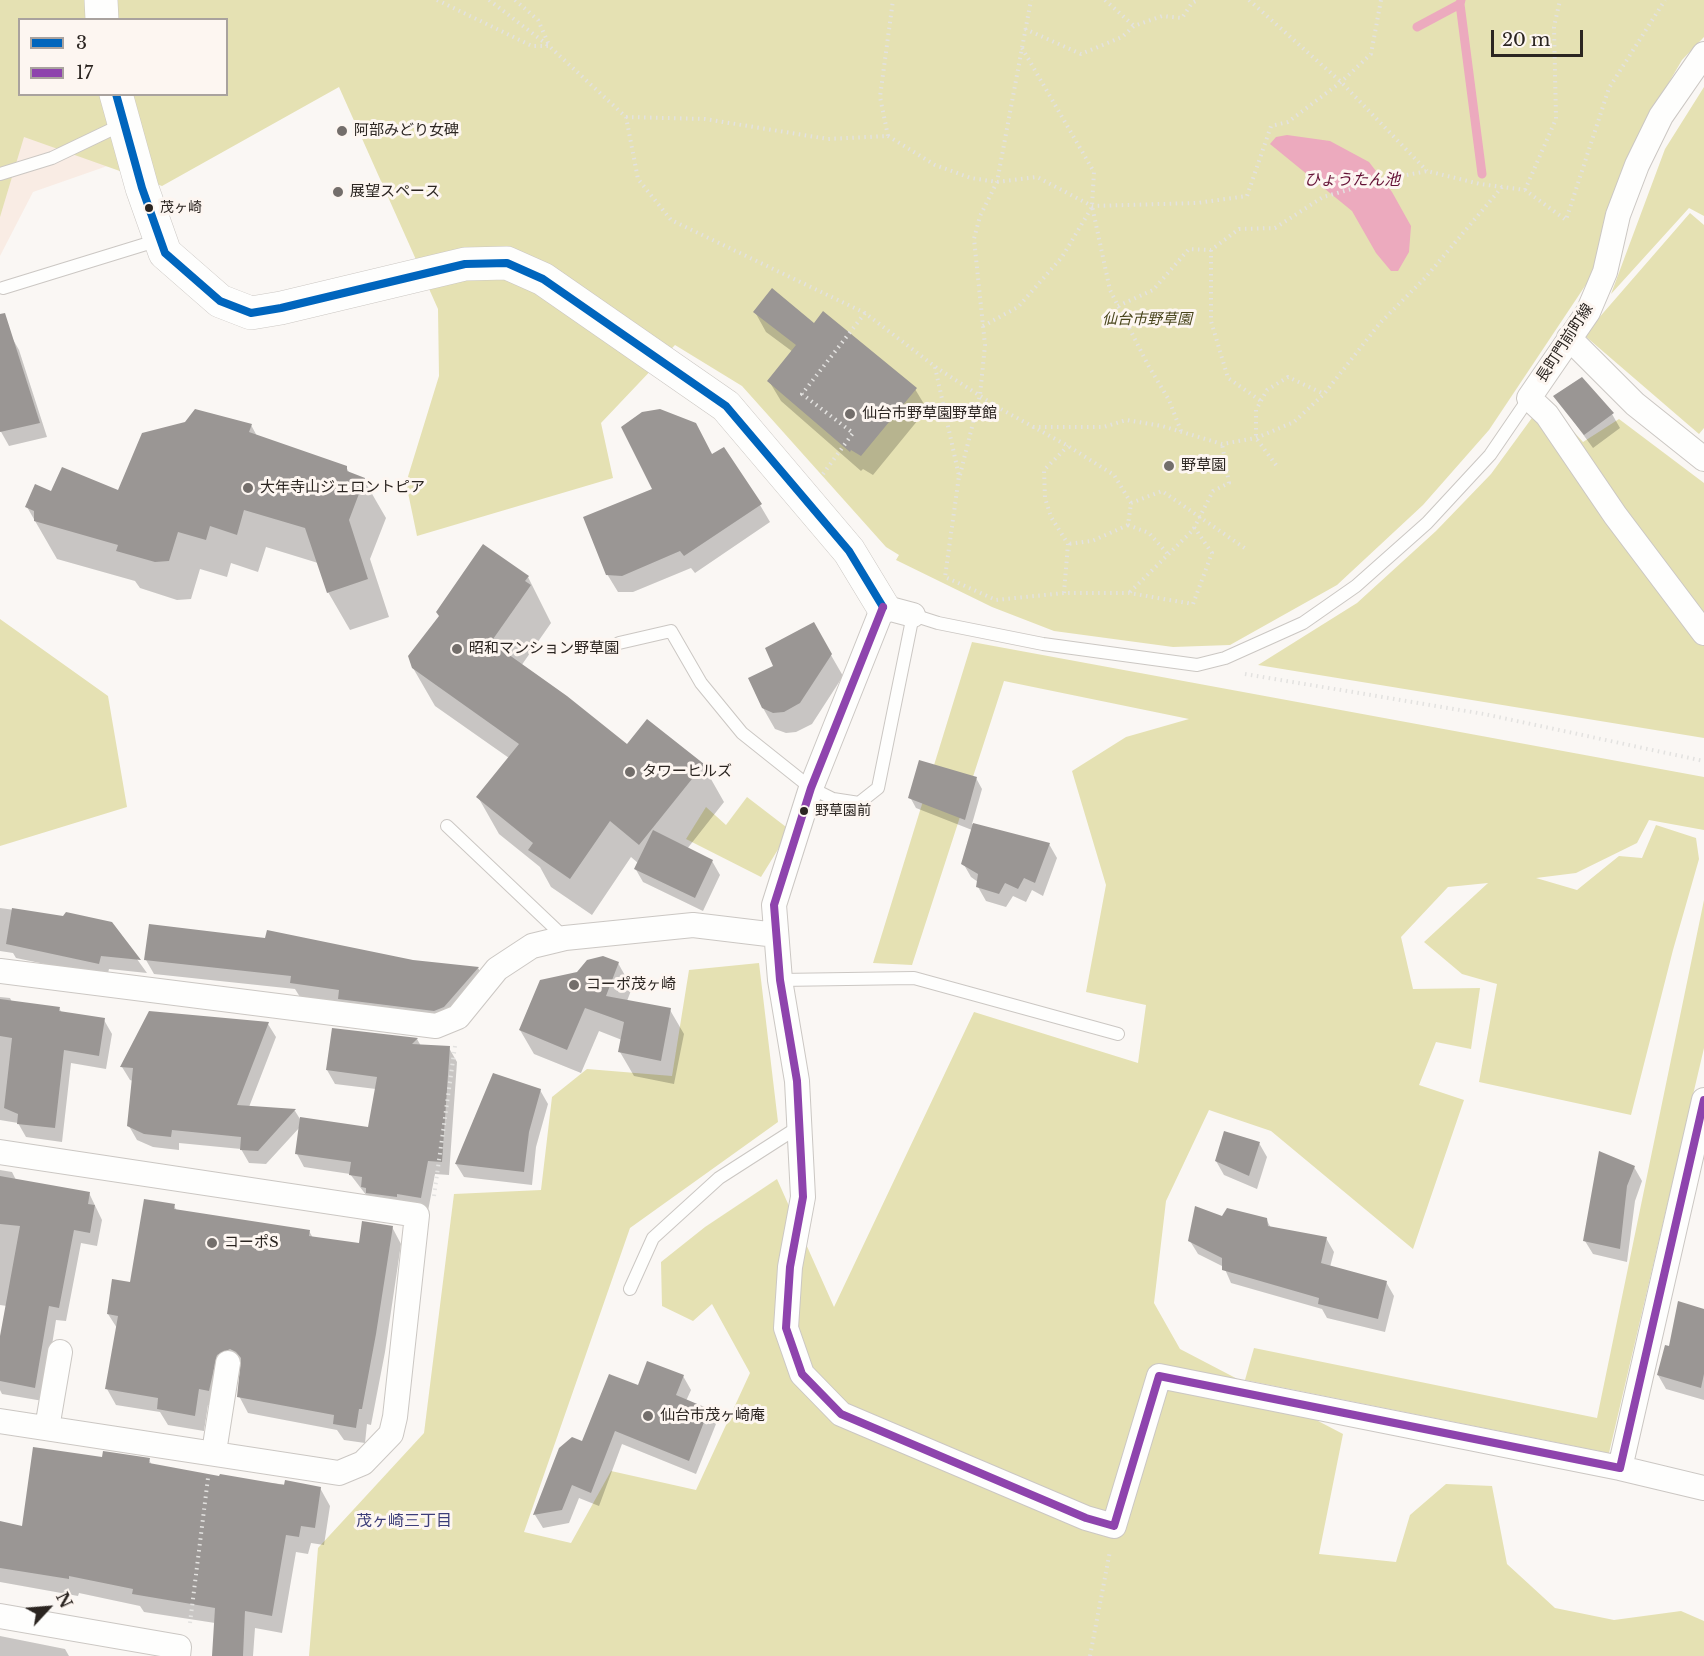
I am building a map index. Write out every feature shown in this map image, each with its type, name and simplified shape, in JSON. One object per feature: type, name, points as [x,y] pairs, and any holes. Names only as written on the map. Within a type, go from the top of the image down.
[{"type":"street","points":[[100,0],[102,18]]},
{"type":"street","name":"長町門前町線","points":[[1704,54],[1661,116],[1637,165],[1618,215],[1605,272],[1588,312],[1529,398],[1547,415],[1615,515],[1704,633]]},
{"type":"street","points":[[120,109],[165,252],[220,301],[251,313],[281,308],[465,264],[507,262],[543,279],[726,406],[898,611],[811,788],[774,905],[780,980],[797,1082],[801,1126],[803,1197],[790,1267],[786,1328],[802,1374],[841,1414],[1086,1518],[1114,1526],[1159,1376],[1620,1468],[1704,1488]]},
{"type":"street","points":[[1569,338],[1635,404],[1704,459]]},
{"type":"street","points":[[0,971],[436,1026],[458,1017],[497,969],[532,946],[565,938],[693,925],[776,935]]},
{"type":"street","points":[[1620,1468],[1704,1100]]},
{"type":"street","points":[[0,1152],[417,1215],[391,1434],[363,1463],[339,1473],[214,1452],[0,1421]]},
{"type":"street","points":[[47,1428],[60,1352]]},
{"type":"street","points":[[214,1452],[228,1363]]},
{"type":"street","points":[[0,1616],[179,1652]]},
{"type":"lane","points":[[0,174],[52,158],[120,109]]},
{"type":"lane","points":[[3,288],[160,240]]},
{"type":"lane","points":[[619,643],[671,631],[701,684],[742,733],[811,788],[833,799],[859,803],[878,788],[898,611],[938,623],[1043,644],[1197,665],[1225,658],[1303,623],[1356,586],[1427,523],[1482,464],[1529,398]]},
{"type":"lane","points":[[447,826],[565,938]]},
{"type":"lane","points":[[780,980],[914,978],[1118,1034]]},
{"type":"lane","points":[[630,1289],[653,1238],[719,1178],[801,1126]]},
{"type":"path","points":[[437,0],[532,46],[549,46]]},
{"type":"path","points":[[489,0],[549,46],[626,117],[638,179],[671,220],[865,314],[934,365],[980,395],[1114,475],[1131,503],[1128,525]]},
{"type":"path","points":[[516,0],[538,20],[549,46]]},
{"type":"path","points":[[888,136],[880,97],[893,0]]},
{"type":"path","points":[[1031,0],[998,182],[980,216],[974,239],[985,345],[980,395],[960,476],[945,577],[996,600],[1064,593],[1129,593],[1193,604],[1212,553],[1194,526]]},
{"type":"path","points":[[1105,0],[1134,26]]},
{"type":"path","points":[[1025,29],[1081,54],[1122,37],[1134,26],[1162,16],[1182,18],[1192,3],[1198,0]]},
{"type":"path","points":[[1249,0],[1341,82],[1427,171]]},
{"type":"path","points":[[626,117],[705,119],[828,139],[888,136],[934,165],[971,177],[998,182],[1037,177],[1092,206],[1197,203],[1247,196],[1271,126],[1288,122],[1341,82],[1371,54],[1381,0]]},
{"type":"path","points":[[1525,190],[1556,119],[1554,27],[1560,0]]},
{"type":"path","points":[[1118,306],[1153,290],[1189,249],[1211,250],[1239,229],[1275,228],[1323,197],[1387,179],[1427,171],[1525,190],[1566,220],[1609,88],[1665,0]]},
{"type":"path","points":[[1021,47],[1094,172],[1092,206],[1110,290],[1148,365],[1169,400],[1182,431]]},
{"type":"path","points":[[1033,427],[1104,427],[1126,420],[1182,431],[1222,444],[1256,438],[1294,422],[1324,394],[1380,323],[1425,278],[1502,187]]},
{"type":"path","points":[[983,326],[1018,307],[1062,257],[1092,206]]},
{"type":"path","points":[[1211,250],[1210,321],[1228,378],[1261,401]]},
{"type":"path","points":[[805,499],[853,433],[802,394],[865,314]]},
{"type":"path","points":[[934,365],[960,476]]},
{"type":"path","points":[[1276,465],[1256,438],[1256,410],[1267,390],[1288,377],[1324,394]]},
{"type":"path","points":[[1129,593],[1194,526],[1213,490],[1229,483],[1222,444]]},
{"type":"path","points":[[1064,593],[1068,544],[1051,517],[1045,498],[1044,470],[1068,446]]},
{"type":"path","points":[[1131,503],[1162,491],[1200,515],[1246,549]]},
{"type":"path","points":[[1068,544],[1092,541],[1128,525],[1149,533],[1167,553]]},
{"type":"path","points":[[1197,665],[1484,714],[1704,761]]},
{"type":"path","points":[[417,1215],[432,1210],[455,1048],[449,1021]]},
{"type":"path","points":[[179,1652],[188,1638],[208,1476],[214,1452]]},
{"type":"path","points":[[1090,1656],[1114,1526]]},
{"type":"shaded area","points":[[0,0],[18,18],[18,96],[23,96],[113,164],[33,192],[0,256]]},
{"type":"green space","name":"仙台市野草園","points":[[0,0],[1704,0],[1704,37],[1682,60],[1640,132],[1597,268],[1489,430],[1423,505],[1337,585],[1230,645],[1173,647],[1054,631],[992,607],[896,560],[899,555],[886,547],[742,386],[675,345],[601,423],[613,478],[417,536],[406,483],[439,376],[438,309],[339,87],[162,186],[24,137],[0,217]]},
{"type":"green space","points":[[1704,87],[1704,216],[1689,208],[1611,294],[1665,149]]},
{"type":"green space","points":[[1690,213],[1704,225],[1704,428],[1699,434],[1584,335]]},
{"type":"green space","points":[[1545,400],[1583,442],[1619,419],[1704,483],[1704,738],[1258,665],[1357,603],[1436,531],[1491,474]]},
{"type":"green space","points":[[0,619],[108,696],[127,807],[0,846]]},
{"type":"green space","points":[[972,642],[1704,777],[1704,830],[1649,820],[1637,843],[1576,873],[1536,878],[1577,890],[1619,856],[1642,858],[1656,825],[1696,838],[1699,859],[1631,1115],[1479,1082],[1497,984],[1462,974],[1424,942],[1488,883],[1448,887],[1401,937],[1413,989],[1480,988],[1471,1049],[1436,1042],[1419,1085],[1464,1100],[1413,1249],[1271,1131],[1209,1110],[1166,1201],[1154,1303],[1180,1349],[1343,1434],[1319,1554],[1396,1562],[1410,1515],[1446,1484],[1492,1486],[1507,1564],[1555,1608],[1614,1620],[1681,1611],[1704,1621],[1704,1656],[309,1656],[318,1548],[424,1433],[454,1194],[541,1190],[552,1097],[587,1069],[672,1076],[689,970],[759,963],[778,1122],[630,1228],[524,1532],[571,1543],[611,1471],[696,1490],[750,1373],[712,1304],[693,1321],[662,1306],[661,1262],[705,1227],[777,1179],[834,1307],[974,1012],[1138,1063],[1146,1005],[1086,992],[1106,885],[1072,771],[1126,737],[1189,719],[1004,681],[912,965],[873,963]]},
{"type":"green space","points":[[747,797],[790,830],[761,877],[686,839],[706,807],[726,825]]},
{"type":"green space","points":[[1704,900],[1704,1048],[1609,1453],[1245,1380],[1254,1348],[1597,1418]]},
{"type":"water","name":"ひょうたん池","points":[[1287,135],[1330,141],[1369,162],[1392,192],[1411,226],[1409,252],[1398,271],[1391,271],[1376,253],[1352,211],[1270,144],[1276,137]]},
{"type":"building","name":"仙台市野草園野草館","points":[[772,288],[814,323],[823,311],[917,388],[861,456],[851,450],[850,452],[767,381],[796,345],[753,312]]},
{"type":"building","points":[[5,313],[40,423],[0,432],[0,314]]},
{"type":"building","points":[[1582,377],[1614,413],[1584,435],[1553,396]]},
{"type":"building","name":"大年寺山ジェロントピア","points":[[195,409],[252,424],[249,432],[347,466],[347,471],[365,478],[349,520],[368,579],[327,593],[305,528],[244,510],[237,535],[210,526],[206,540],[178,532],[169,561],[155,562],[116,551],[118,545],[34,521],[34,511],[25,507],[35,484],[51,491],[62,467],[118,490],[142,433],[185,422]]},
{"type":"building","points":[[660,409],[696,423],[712,454],[724,447],[762,504],[684,556],[680,551],[622,576],[606,575],[583,517],[652,489],[621,427],[642,412]]},
{"type":"building","points":[[483,544],[529,576],[525,581],[531,585],[491,642],[567,696],[627,744],[647,719],[704,764],[639,845],[610,821],[570,879],[528,850],[533,843],[476,797],[519,744],[412,668],[408,656],[439,616],[436,612]]},
{"type":"building","points":[[814,622],[832,654],[800,703],[784,712],[773,713],[762,708],[748,678],[773,666],[765,648]]},
{"type":"building","points":[[919,760],[977,777],[965,820],[908,798]]},
{"type":"building","points":[[973,823],[1050,843],[1035,883],[1024,878],[1018,889],[1005,883],[999,894],[976,887],[978,874],[961,864]]},
{"type":"building","points":[[653,830],[713,860],[695,898],[634,869]]},
{"type":"building","points":[[12,908],[63,916],[66,912],[112,922],[141,960],[101,956],[99,964],[6,944]]},
{"type":"building","points":[[149,924],[265,938],[267,930],[413,960],[479,967],[444,1007],[434,1011],[338,999],[339,990],[290,983],[291,976],[144,960]]},
{"type":"building","points":[[603,956],[619,962],[606,996],[671,1008],[661,1061],[618,1052],[624,1022],[585,1008],[567,1050],[519,1030],[540,980],[577,972],[587,960]]},
{"type":"building","points":[[0,999],[60,1007],[59,1011],[105,1018],[99,1056],[64,1050],[55,1128],[17,1124],[18,1114],[4,1108],[12,1038],[0,1036]]},
{"type":"building","points":[[149,1011],[269,1022],[237,1105],[296,1109],[258,1151],[240,1150],[241,1137],[172,1130],[171,1137],[144,1134],[127,1126],[133,1068],[120,1067]]},
{"type":"building","points":[[332,1028],[418,1038],[412,1044],[450,1046],[442,1162],[428,1161],[421,1198],[397,1194],[397,1197],[366,1193],[366,1188],[361,1187],[362,1177],[349,1175],[351,1162],[295,1154],[300,1117],[368,1127],[377,1077],[326,1070]]},
{"type":"building","points":[[493,1073],[541,1089],[529,1132],[524,1172],[455,1164]]},
{"type":"building","points":[[1224,1131],[1260,1142],[1249,1176],[1215,1161]]},
{"type":"building","points":[[1599,1151],[1635,1166],[1627,1186],[1620,1249],[1583,1241]]},
{"type":"building","points":[[0,1176],[90,1192],[88,1204],[95,1205],[90,1233],[74,1230],[59,1308],[49,1306],[35,1388],[0,1381],[0,1336],[20,1226],[0,1224]]},
{"type":"building","points":[[144,1199],[175,1204],[174,1209],[310,1230],[309,1236],[359,1243],[362,1221],[393,1226],[376,1334],[362,1409],[359,1409],[356,1428],[333,1424],[334,1415],[237,1397],[241,1358],[230,1349],[217,1355],[209,1391],[199,1389],[195,1416],[157,1409],[158,1398],[105,1389],[118,1316],[107,1314],[112,1279],[130,1282]]},
{"type":"building","points":[[1195,1206],[1222,1216],[1227,1208],[1267,1218],[1268,1226],[1327,1237],[1321,1263],[1387,1281],[1378,1319],[1318,1304],[1319,1298],[1222,1270],[1222,1258],[1188,1241]]},
{"type":"building","points":[[1678,1301],[1704,1309],[1704,1374],[1701,1388],[1657,1375],[1665,1345],[1669,1346]]},
{"type":"building","points":[[647,1361],[684,1375],[676,1395],[709,1409],[689,1461],[615,1431],[591,1493],[572,1485],[562,1510],[533,1515],[559,1448],[572,1437],[582,1441],[609,1374],[638,1385]]},
{"type":"building","points":[[33,1447],[102,1457],[103,1451],[150,1458],[149,1463],[219,1476],[220,1474],[284,1485],[285,1480],[321,1487],[315,1528],[301,1526],[299,1537],[286,1535],[272,1616],[245,1611],[243,1656],[212,1656],[215,1608],[132,1594],[133,1589],[69,1576],[69,1579],[0,1568],[0,1521],[22,1526]]},
{"type":"waterway","points":[[1461,0],[1482,174]]},
{"type":"waterway","points":[[1417,27],[1460,4]]},
{"type":"transit line","name":"3","points":[[117,96],[142,188],[165,253],[220,301],[251,313],[281,308],[465,264],[507,263],[543,279],[726,406],[849,551],[883,607]]},
{"type":"transit line","name":"17","points":[[883,607],[811,788],[774,905],[780,980],[797,1081],[803,1197],[790,1267],[786,1328],[802,1374],[841,1414],[1086,1518],[1114,1526],[1159,1376],[1620,1468],[1704,1100]]},
{"type":"place","name":"阿部みどり女碑","points":[[342,131]]},
{"type":"place","name":"展望スペース","points":[[338,192]]},
{"type":"place","name":"茂ヶ崎","points":[[149,208]]},
{"type":"place","name":"仙台市野草園野草館","points":[[850,414]]},
{"type":"place","name":"野草園","points":[[1169,466]]},
{"type":"place","name":"大年寺山ジェロントピア","points":[[248,488]]},
{"type":"place","name":"昭和マンション野草園","points":[[457,649]]},
{"type":"place","name":"タワーヒルズ","points":[[630,772]]},
{"type":"place","name":"野草園前","points":[[804,811]]},
{"type":"place","name":"コーポ茂ヶ崎","points":[[574,985]]},
{"type":"place","name":"コーポS","points":[[212,1243]]},
{"type":"place","name":"仙台市茂ヶ崎庵","points":[[648,1416]]},
{"type":"district","name":"茂ヶ崎三丁目","points":[[404,1521]]}]
